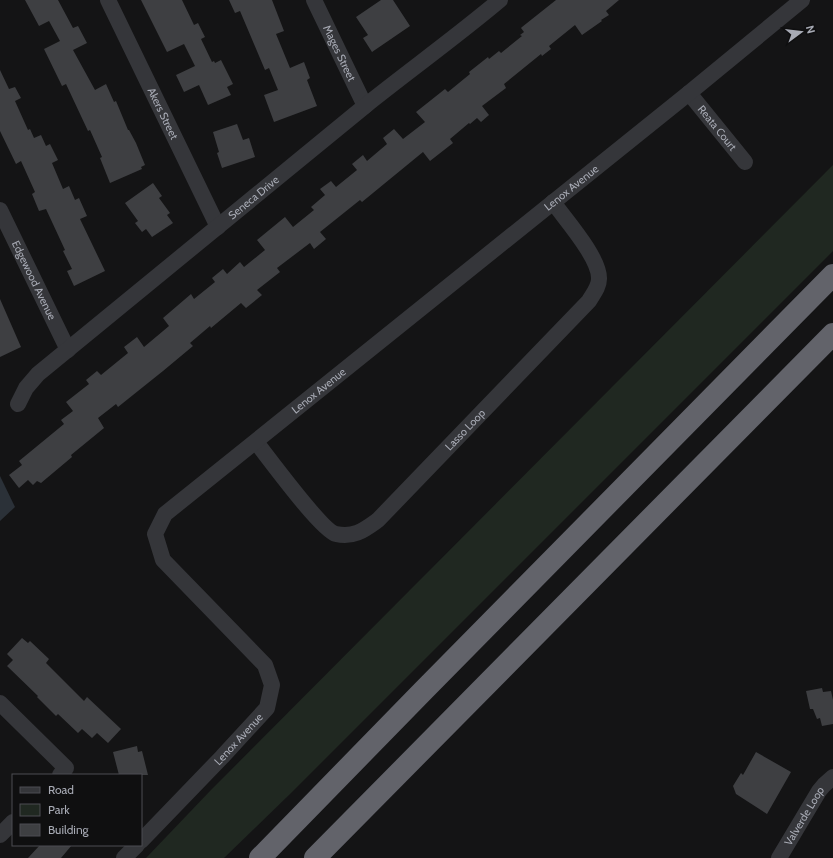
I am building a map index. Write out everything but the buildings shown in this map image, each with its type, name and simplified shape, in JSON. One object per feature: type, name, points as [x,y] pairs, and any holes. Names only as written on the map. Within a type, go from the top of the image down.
[{"type":"highway","points":[[260,858],[434,679],[833,275]]},
{"type":"highway","points":[[315,858],[833,334]]},
{"type":"highway","points":[[332,858],[397,775]]},
{"type":"street","name":"Akers Street","points":[[108,0],[218,227]]},
{"type":"street","name":"Mages Street","points":[[314,0],[365,106]]},
{"type":"street","name":"Seneca Drive","points":[[18,404],[21,396],[31,381],[38,374],[365,106],[405,74],[453,40],[500,0]]},
{"type":"street","name":"Lenox Avenue","points":[[142,840],[267,708],[272,685],[265,665],[163,560],[155,534],[165,514],[553,202],[690,94],[802,0]]},
{"type":"street","name":"Reata Court","points":[[690,94],[745,162]]},
{"type":"street","name":"Lasso Loop","points":[[256,442],[314,515],[334,534],[353,535],[378,520],[596,291],[599,278],[597,265],[589,251],[553,202]]},
{"type":"street","name":"Edgewood Avenue","points":[[0,210],[68,350]]},
{"type":"street","points":[[0,703],[66,768],[61,774]]},
{"type":"street","name":"Valverde Loop","points":[[779,858],[819,792],[824,785],[833,778]]},
{"type":"street","points":[[0,835],[12,823]]},
{"type":"street","points":[[124,858],[136,846]]},
{"type":"green space","points":[[833,165],[833,251],[290,794],[224,858],[146,858],[210,791]]},
{"type":"shaded area","points":[[0,476],[15,507],[0,521]]}]
